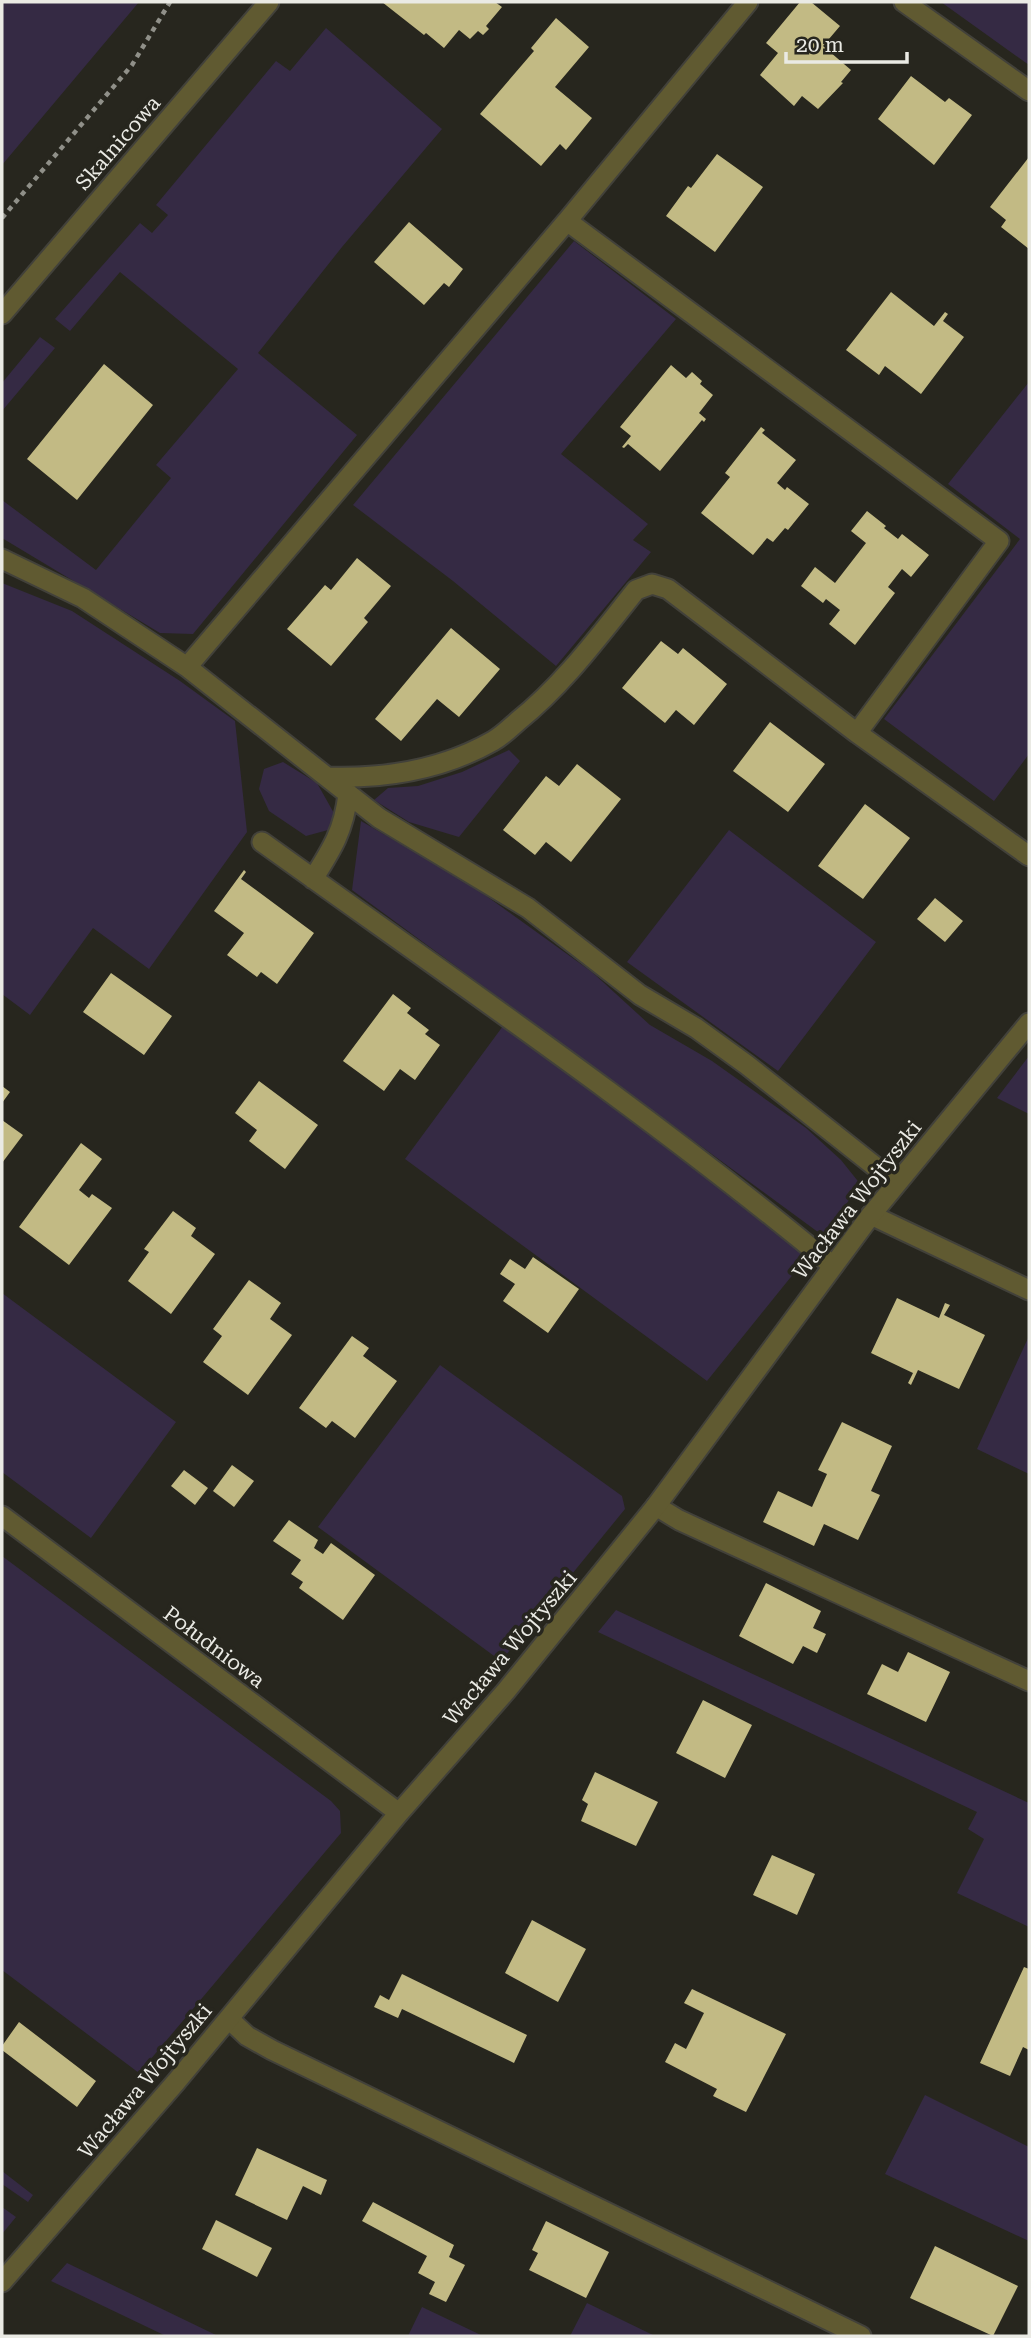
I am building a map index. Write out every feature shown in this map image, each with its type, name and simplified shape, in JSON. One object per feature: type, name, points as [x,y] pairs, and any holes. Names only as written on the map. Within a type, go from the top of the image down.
[{"type":"street","name":"Skalnicowa","points":[[2,314],[269,2]]},
{"type":"street","points":[[187,667],[567,221],[748,2]]},
{"type":"street","points":[[904,2],[1029,91]]},
{"type":"street","points":[[567,221],[999,541],[858,733]]},
{"type":"street","points":[[2,559],[83,598],[187,667],[379,818],[528,908],[640,995],[696,1028],[747,1065],[896,1183]]},
{"type":"street","points":[[327,777],[363,778],[447,763],[495,740],[538,705],[565,677],[636,590],[652,584],[668,589],[858,733],[1029,856]]},
{"type":"street","points":[[313,879],[337,842],[348,794]]},
{"type":"street","points":[[262,842],[632,1108],[746,1194],[833,1266]]},
{"type":"street","name":"Wacława Wojtyszki","points":[[2,2282],[229,2019],[399,1813],[506,1691],[656,1506],[871,1214],[1029,1023]]},
{"type":"street","points":[[871,1214],[1029,1290]]},
{"type":"street","points":[[656,1506],[679,1520],[1029,1681]]},
{"type":"street","name":"Południowa","points":[[2,1516],[399,1813]]},
{"type":"street","points":[[229,2019],[247,2036],[272,2050],[861,2336]]},
{"type":"path","points":[[2,218],[132,65],[170,2]]},
{"type":"shaded area","points":[[2,2],[139,2],[2,165]]},
{"type":"shaded area","points":[[941,2],[1029,2],[1029,65]]},
{"type":"shaded area","points":[[326,28],[442,129],[342,247],[258,353],[357,435],[193,634],[160,633],[2,538],[2,500],[96,570],[171,478],[156,465],[238,369],[120,272],[70,331],[55,319],[140,223],[152,233],[168,215],[156,205],[276,61],[290,71]]},
{"type":"shaded area","points":[[574,241],[676,319],[561,454],[648,524],[633,540],[651,552],[556,666],[453,581],[353,505]]},
{"type":"shaded area","points":[[40,337],[55,348],[2,411],[2,383]]},
{"type":"shaded area","points":[[1029,382],[1029,754],[994,801],[884,719],[1020,539],[948,484]]},
{"type":"shaded area","points":[[2,583],[72,611],[180,681],[235,721],[247,832],[149,969],[93,928],[30,1015],[2,994]]},
{"type":"shaded area","points":[[509,750],[520,761],[459,837],[409,822],[374,800],[388,788],[418,786],[462,772]]},
{"type":"shaded area","points":[[283,762],[317,783],[335,815],[328,830],[306,836],[269,811],[259,789],[264,769]]},
{"type":"shaded area","points":[[361,821],[467,882],[592,972],[650,1025],[712,1061],[806,1128],[841,1160],[861,1185],[822,1235],[352,890]]},
{"type":"shaded area","points":[[729,830],[876,942],[778,1071],[627,962]]},
{"type":"shaded area","points":[[503,1026],[686,1158],[807,1257],[707,1381],[405,1159]]},
{"type":"shaded area","points":[[1029,1056],[1029,1114],[997,1098]]},
{"type":"shaded area","points":[[2,1293],[176,1422],[91,1538],[2,1472]]},
{"type":"shaded area","points":[[1029,1336],[1029,1474],[977,1449]]},
{"type":"shaded area","points":[[440,1365],[622,1496],[625,1509],[501,1661],[318,1527]]},
{"type":"shaded area","points":[[2,1556],[331,1801],[340,1811],[341,1833],[139,2073],[2,1970]]},
{"type":"shaded area","points":[[616,1610],[1029,1803],[1029,1927],[957,1893],[984,1839],[968,1829],[977,1812],[598,1632]]},
{"type":"shaded area","points":[[925,2095],[1029,2147],[1029,2241],[885,2174]]},
{"type":"shaded area","points":[[2,2171],[33,2195],[28,2202],[2,2184]]},
{"type":"shaded area","points":[[2,2207],[16,2217],[2,2234]]},
{"type":"shaded area","points":[[67,2263],[218,2336],[166,2336],[51,2281]]},
{"type":"shaded area","points":[[587,2303],[655,2336],[570,2336]]},
{"type":"shaded area","points":[[422,2307],[483,2336],[408,2336]]},
{"type":"building","points":[[382,2],[495,2],[502,7],[486,26],[489,29],[483,35],[478,31],[470,39],[459,30],[444,48]]},
{"type":"building","points":[[800,2],[811,2],[840,26],[823,46],[851,70],[841,82],[843,83],[818,109],[802,96],[794,106],[760,75],[778,53],[766,43]]},
{"type":"building","points":[[556,18],[589,47],[555,87],[592,118],[566,150],[560,144],[541,166],[480,114],[534,51],[531,48]]},
{"type":"building","points":[[911,76],[945,102],[949,98],[972,115],[934,165],[878,119]]},
{"type":"building","points":[[717,154],[763,187],[715,252],[666,216]]},
{"type":"building","points":[[1029,157],[1029,249],[1001,227],[1006,220],[990,207]]},
{"type":"building","points":[[409,222],[463,269],[449,287],[444,283],[424,305],[374,262]]},
{"type":"building","points":[[891,292],[934,326],[945,312],[948,314],[943,321],[964,337],[921,394],[885,366],[879,375],[846,350]]},
{"type":"building","points":[[104,364],[153,405],[77,500],[27,459]]},
{"type":"building","points":[[671,365],[686,378],[692,372],[702,381],[700,384],[713,395],[699,413],[706,419],[704,422],[702,420],[660,471],[628,444],[622,447],[631,436],[620,427]]},
{"type":"building","points":[[761,427],[765,430],[762,433],[796,460],[777,483],[785,490],[787,487],[809,504],[788,530],[785,528],[773,542],[767,538],[753,555],[701,513],[730,477],[725,473]]},
{"type":"building","points":[[867,511],[898,539],[902,534],[929,555],[911,577],[902,569],[888,587],[895,593],[855,645],[829,624],[840,610],[826,599],[823,603],[801,586],[815,567],[835,583],[866,543],[851,531]]},
{"type":"building","points":[[357,558],[391,586],[364,618],[368,622],[331,666],[287,629],[325,585],[331,590]]},
{"type":"building","points":[[451,628],[500,669],[459,717],[437,699],[401,741],[375,719]]},
{"type":"building","points":[[661,641],[678,654],[683,648],[727,684],[694,725],[676,710],[665,723],[622,688]]},
{"type":"building","points":[[770,722],[825,764],[788,812],[733,771]]},
{"type":"building","points":[[577,764],[621,799],[571,862],[546,842],[535,855],[503,830],[546,776],[559,786]]},
{"type":"building","points":[[865,804],[910,838],[863,899],[818,866]]},
{"type":"building","points":[[244,870],[246,872],[241,879],[314,933],[277,984],[261,972],[257,977],[227,955],[244,933],[214,911]]},
{"type":"building","points":[[935,898],[963,921],[945,942],[917,919]]},
{"type":"building","points":[[111,973],[172,1016],[144,1055],[83,1012]]},
{"type":"building","points":[[393,994],[411,1008],[407,1013],[429,1030],[425,1034],[440,1045],[415,1080],[400,1069],[384,1091],[343,1061]]},
{"type":"building","points":[[259,1081],[318,1125],[285,1169],[249,1141],[257,1130],[235,1113]]},
{"type":"building","points":[[2,1086],[10,1092],[2,1103]]},
{"type":"building","points":[[2,1120],[23,1135],[2,1163]]},
{"type":"building","points":[[81,1143],[102,1159],[79,1190],[89,1198],[92,1194],[112,1208],[69,1265],[19,1227]]},
{"type":"building","points":[[173,1211],[196,1228],[191,1236],[215,1254],[171,1314],[128,1281],[149,1252],[144,1249]]},
{"type":"building","points":[[533,1257],[579,1289],[548,1333],[503,1301],[515,1284],[500,1274],[510,1259],[525,1269]]},
{"type":"building","points":[[249,1280],[281,1303],[270,1319],[292,1335],[248,1395],[203,1362],[222,1336],[213,1329]]},
{"type":"building","points":[[897,1298],[939,1318],[945,1303],[950,1305],[944,1315],[985,1335],[959,1389],[918,1370],[911,1385],[908,1383],[913,1373],[871,1353]]},
{"type":"building","points":[[352,1336],[369,1348],[363,1356],[397,1381],[355,1438],[332,1421],[326,1428],[299,1408]]},
{"type":"building","points":[[842,1422],[892,1446],[871,1491],[880,1495],[858,1540],[824,1524],[814,1546],[763,1522],[778,1491],[812,1507],[827,1474],[818,1470]]},
{"type":"building","points":[[232,1465],[254,1481],[234,1507],[213,1491]]},
{"type":"building","points":[[184,1470],[208,1488],[195,1505],[171,1486]]},
{"type":"building","points":[[289,1520],[318,1540],[314,1548],[323,1554],[331,1543],[375,1575],[343,1620],[299,1588],[303,1582],[291,1574],[301,1560],[273,1541]]},
{"type":"building","points":[[766,1583],[821,1611],[813,1628],[826,1634],[817,1653],[803,1646],[793,1664],[739,1636]]},
{"type":"building","points":[[908,1652],[950,1672],[926,1722],[867,1694],[882,1664],[898,1672]]},
{"type":"building","points":[[703,1700],[752,1725],[725,1778],[676,1753]]},
{"type":"building","points":[[595,1772],[658,1802],[636,1846],[581,1821],[588,1804],[582,1800]]},
{"type":"building","points":[[772,1855],[815,1874],[797,1915],[753,1895]]},
{"type":"building","points":[[532,1920],[586,1949],[558,2002],[505,1973]]},
{"type":"building","points":[[1024,1967],[1029,1969],[1029,2050],[1023,2047],[1010,2076],[980,2063]]},
{"type":"building","points":[[402,1974],[527,2035],[514,2063],[402,2009],[398,2018],[374,2007],[380,1995],[389,2000]]},
{"type":"building","points":[[692,1989],[786,2034],[746,2112],[713,2096],[717,2089],[665,2062],[675,2043],[686,2049],[704,2013],[684,2003]]},
{"type":"building","points":[[19,2022],[96,2081],[77,2107],[2,2050]]},
{"type":"building","points":[[257,2148],[327,2180],[321,2195],[303,2186],[287,2220],[235,2195]]},
{"type":"building","points":[[373,2202],[454,2245],[449,2257],[465,2265],[446,2302],[429,2294],[435,2282],[418,2273],[427,2256],[362,2221]]},
{"type":"building","points":[[216,2220],[272,2248],[257,2277],[202,2249]]},
{"type":"building","points":[[546,2221],[609,2252],[586,2298],[529,2270],[538,2253],[532,2250]]},
{"type":"building","points":[[935,2246],[1018,2286],[993,2336],[910,2298]]}]
